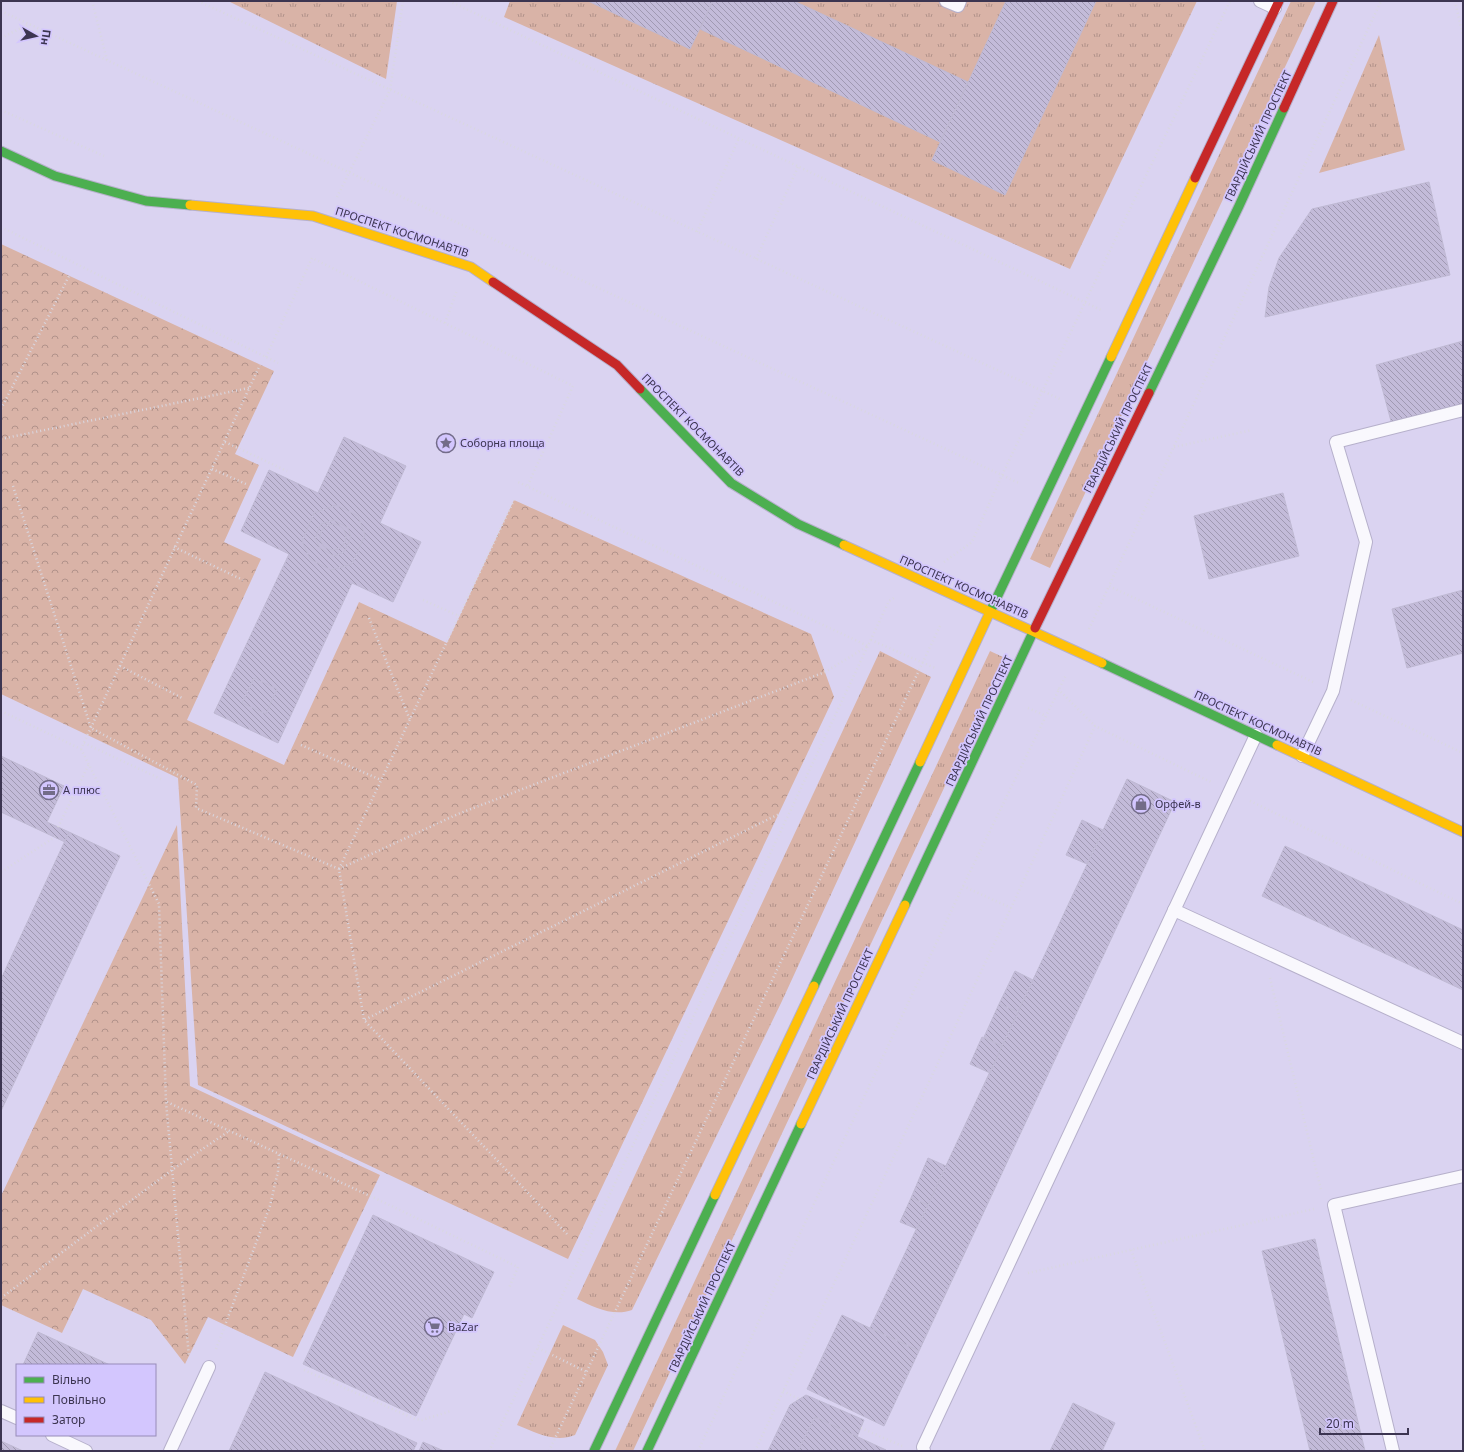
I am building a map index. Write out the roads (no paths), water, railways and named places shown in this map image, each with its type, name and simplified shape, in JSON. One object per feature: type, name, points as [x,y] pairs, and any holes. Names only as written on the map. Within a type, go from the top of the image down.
[{"type":"main road","name":"ГВАРДІЙСЬКИЙ ПРОСПЕКТ","points":[[647,1451],[1034,631],[1239,206],[1333,1]]},
{"type":"main road","points":[[594,1451],[1277,5]]},
{"type":"main road","name":"ПРОСПЕКТ КОСМОНАВТІВ","points":[[1,151],[55,176],[146,201],[313,216],[471,267],[617,364],[731,483],[798,524],[1034,631],[1463,832]]},
{"type":"lane","points":[[946,1],[958,6],[960,1]]},
{"type":"lane","points":[[1260,1],[1277,5]]},
{"type":"lane","points":[[1302,756],[1333,692],[1366,542],[1336,442],[1463,410]]},
{"type":"lane","points":[[924,1451],[923,1447],[1256,735]]},
{"type":"lane","points":[[1174,910],[1463,1043]]},
{"type":"lane","points":[[1393,1451],[1330,1206],[1463,1176]]},
{"type":"lane","points":[[170,1451],[209,1367]]},
{"type":"lane","points":[[1,1411],[16,1418]]},
{"type":"lane","points":[[54,1436],[86,1451]]},
{"type":"place","name":"Соборна площа","points":[[446,443]]},
{"type":"place","name":"А плюс","points":[[49,790]]},
{"type":"place","name":"Орфей-в","points":[[1141,804]]},
{"type":"place","name":"BaZar","points":[[434,1327]]}]
